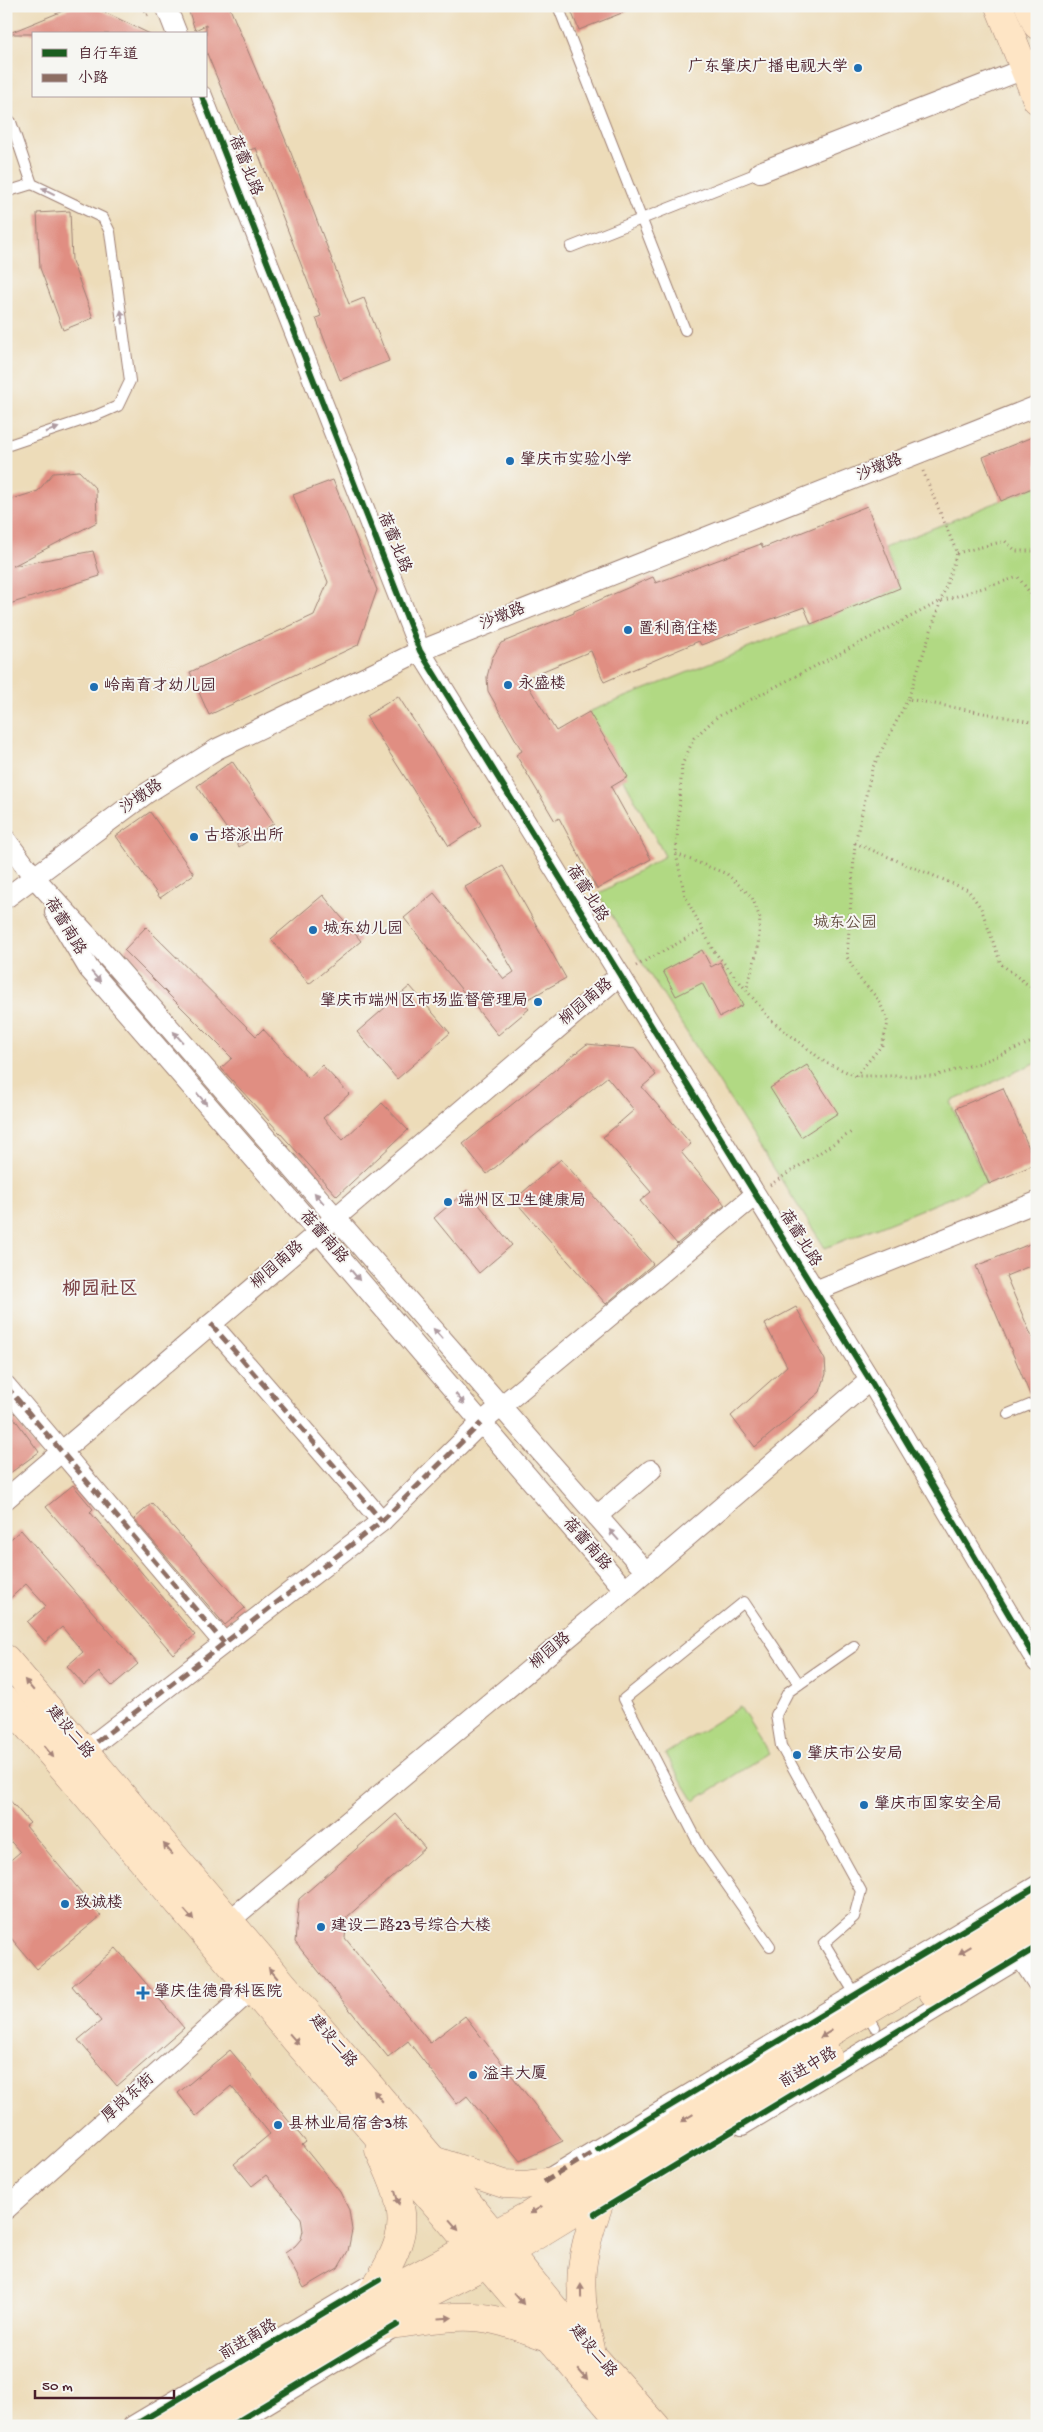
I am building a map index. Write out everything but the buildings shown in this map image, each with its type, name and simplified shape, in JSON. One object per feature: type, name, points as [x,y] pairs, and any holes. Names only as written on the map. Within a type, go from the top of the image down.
[{"type":"main road","points":[[999,6],[1037,100]]},
{"type":"main road","points":[[1029,6],[1037,25]]},
{"type":"main road","name":"建设二路","points":[[6,1659],[433,2160],[490,2249],[552,2338],[626,2426]]},
{"type":"main road","name":"建设二路","points":[[6,1702],[365,2121],[593,2356],[656,2426]]},
{"type":"main road","points":[[1018,1944],[1037,1907]]},
{"type":"main road","name":"前进中路","points":[[490,2249],[597,2194],[865,2011],[1018,1944],[1037,1930]]},
{"type":"main road","points":[[354,2351],[379,2280],[391,2261],[400,2237],[400,2209],[391,2174],[365,2121]]},
{"type":"main road","points":[[593,2356],[583,2318],[581,2290],[585,2243],[597,2194],[598,2149]]},
{"type":"main road","points":[[433,2160],[504,2184],[524,2185],[544,2182],[597,2194],[640,2186]]},
{"type":"main road","name":"前进南路","points":[[205,2426],[365,2316],[490,2249]]},
{"type":"main road","points":[[334,2307],[396,2325],[437,2318],[475,2317],[507,2324],[552,2338]]},
{"type":"main road","name":"前进南路","points":[[166,2426],[236,2406]]},
{"type":"street","points":[[166,6],[176,32]]},
{"type":"street","points":[[760,172],[1024,70]]},
{"type":"street","name":"蓓蕾北路","points":[[203,98],[420,651],[870,1380],[1037,1662]]},
{"type":"street","name":"沙墩路","points":[[6,898],[33,876],[147,793],[217,749],[420,651],[1037,406]]},
{"type":"street","name":"蓓蕾南路","points":[[6,840],[33,876],[111,961],[646,1572]]},
{"type":"street","name":"蓓蕾南路","points":[[33,876],[89,969],[318,1232],[625,1590]]},
{"type":"street","name":"柳园南路","points":[[6,1500],[620,975]]},
{"type":"street","points":[[85,1751],[382,1520],[481,1423],[755,1195]]},
{"type":"street","points":[[814,1291],[1037,1202]]},
{"type":"street","points":[[211,1324],[382,1520]]},
{"type":"street","name":"柳园路","points":[[229,1921],[625,1590],[870,1380]]},
{"type":"street","points":[[6,1386],[224,1643]]},
{"type":"street","points":[[597,1516],[651,1470]]},
{"type":"street","name":"前进中路","points":[[544,2182],[598,2149],[865,2011],[1037,1886]]},
{"type":"street","points":[[1018,1944],[1037,1982]]},
{"type":"street","name":"前进中路","points":[[640,2186],[1018,1944]]},
{"type":"street","name":"厚岗东街","points":[[6,2209],[252,1989]]},
{"type":"street","name":"前进南路","points":[[236,2406],[334,2307],[379,2280]]},
{"type":"street","name":"前进南路","points":[[133,2426],[236,2406],[354,2351],[396,2325]]},
{"type":"lane","points":[[558,6],[685,330]]},
{"type":"lane","points":[[6,117],[11,122],[32,184]]},
{"type":"lane","points":[[571,247],[760,172]]},
{"type":"lane","points":[[6,192],[32,184],[103,218],[110,232],[130,381],[118,406],[95,416],[6,446]]},
{"type":"lane","points":[[1008,1414],[1037,1402]]},
{"type":"lane","points":[[770,1946],[701,1848],[624,1700],[744,1602],[799,1684]]},
{"type":"lane","points":[[854,1646],[788,1692],[776,1715],[781,1746],[861,1891],[854,1917],[824,1943],[865,2011]]},
{"type":"path","points":[[144,6],[147,15]]},
{"type":"path","points":[[856,1076],[882,1045],[888,1023],[878,1000],[858,978],[848,957],[855,843],[872,769],[908,699],[957,553],[916,454]]},
{"type":"path","points":[[957,553],[1004,541],[1016,551],[1037,551]]},
{"type":"path","points":[[1037,602],[1018,578],[941,601],[717,717],[694,738],[682,765],[676,854],[685,896],[713,950],[746,991],[780,1027],[826,1063],[856,1076],[934,1076],[980,1063],[1037,1040]]},
{"type":"path","points":[[908,699],[1037,723]]},
{"type":"path","points":[[855,843],[968,890],[982,908],[1001,964],[1037,992]]},
{"type":"path","points":[[676,854],[727,874],[752,897],[760,918],[758,948],[746,991]]},
{"type":"path","points":[[620,975],[702,930]]},
{"type":"path","points":[[755,1195],[854,1131]]},
{"type":"green space","name":"城东公园","points":[[1037,486],[1037,1062],[950,1102],[987,1183],[825,1248],[598,894],[665,856],[588,712],[900,588],[884,548]]},
{"type":"green space","points":[[740,1707],[769,1753],[694,1801],[665,1754]]},
{"type":"marked path","points":[[211,1324],[382,1521]]},
{"type":"marked path","points":[[6,1386],[224,1643]]},
{"type":"marked path","points":[[85,1751],[382,1521],[481,1423]]},
{"type":"marked path","points":[[544,2182],[602,2147]]},
{"type":"cycle path","points":[[203,98],[420,651],[870,1380],[1037,1662]]},
{"type":"cycle path","points":[[598,2149],[1037,1886]]},
{"type":"cycle path","points":[[595,2214],[1037,1947]]},
{"type":"cycle path","points":[[133,2426],[379,2280]]},
{"type":"cycle path","points":[[230,2426],[397,2325]]},
{"type":"place","name":"广东肇庆广播电视大学","points":[[858,68]]},
{"type":"place","name":"肇庆市实验小学","points":[[510,461]]},
{"type":"place","name":"置利商住楼","points":[[628,630]]},
{"type":"place","name":"永盛楼","points":[[508,685]]},
{"type":"place","name":"岭南育才幼儿园","points":[[94,687]]},
{"type":"place","name":"古塔派出所","points":[[194,837]]},
{"type":"place","name":"城东幼儿园","points":[[313,930]]},
{"type":"place","name":"肇庆市端州区市场监督管理局","points":[[538,1002]]},
{"type":"place","name":"端州区卫生健康局","points":[[448,1202]]},
{"type":"place","name":"肇庆市公安局","points":[[797,1755]]},
{"type":"place","name":"肇庆市国家安全局","points":[[864,1805]]},
{"type":"place","name":"致诚楼","points":[[65,1904]]},
{"type":"place","name":"建设二路23号综合大楼","points":[[321,1927]]},
{"type":"place","name":"肇庆佳德骨科医院","points":[[143,1993]]},
{"type":"place","name":"溢丰大厦","points":[[473,2075]]},
{"type":"place","name":"县林业局宿舍3栋","points":[[278,2125]]},
{"type":"district","name":"柳园社区","points":[[100,1290]]}]
